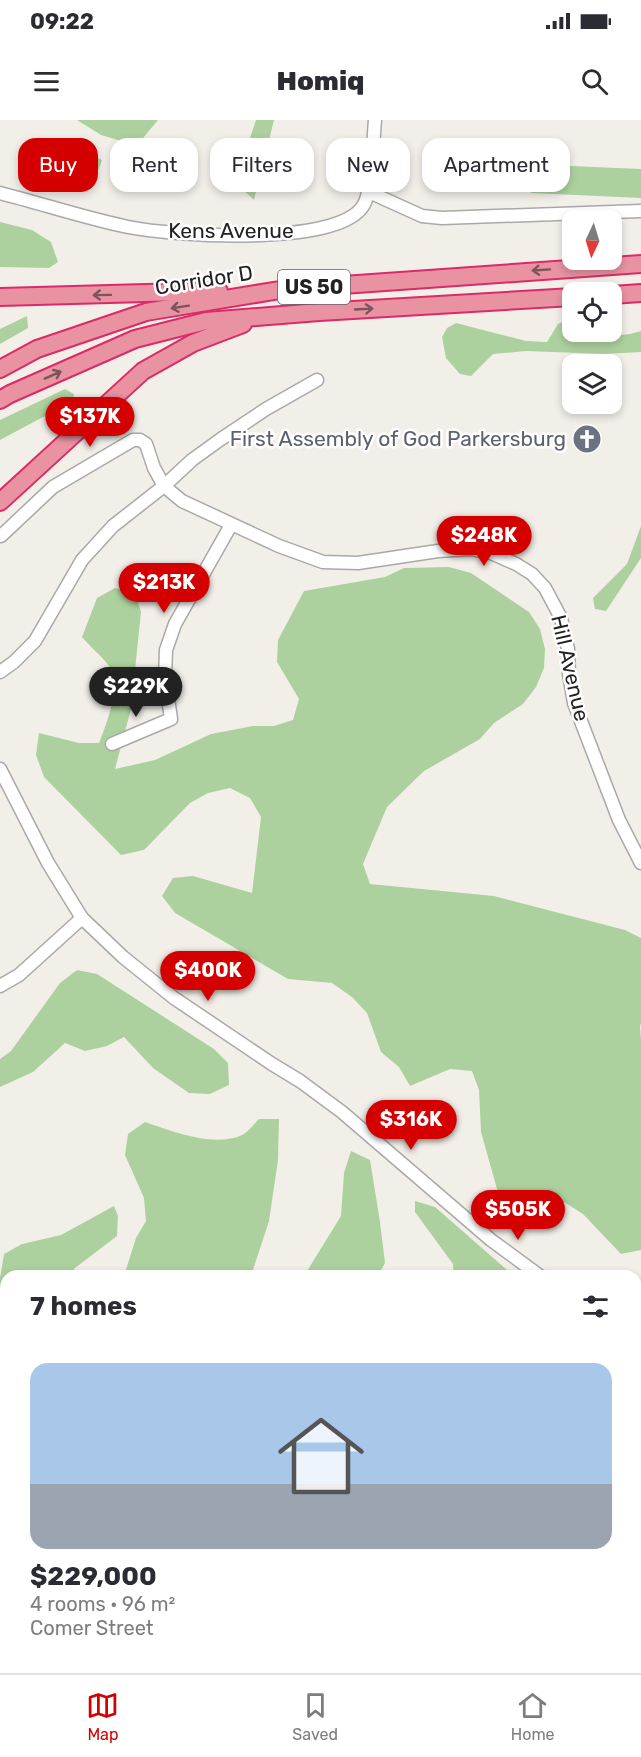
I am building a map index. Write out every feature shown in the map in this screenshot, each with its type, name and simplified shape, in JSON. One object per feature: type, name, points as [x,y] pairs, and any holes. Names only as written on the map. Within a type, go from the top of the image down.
[{"type":"highway","name":"Corridor D","points":[[0,369],[37,349],[146,312],[286,289],[641,264]]},
{"type":"highway","points":[[0,297],[286,289]]},
{"type":"highway","points":[[622,294],[641,293]]},
{"type":"highway","name":"Corridor D","points":[[0,400],[135,339],[206,321],[562,298]]},
{"type":"highway","points":[[0,502],[143,371],[193,343],[262,317]]},
{"type":"street","points":[[374,138],[375,120]]},
{"type":"street","points":[[369,192],[422,216],[442,218],[641,211]]},
{"type":"street","name":"Kens Avenue","points":[[0,193],[129,227],[194,236],[286,233],[321,228],[342,222],[355,214],[364,206],[369,192]]},
{"type":"street","points":[[0,672],[35,641],[82,560],[113,526],[164,486],[192,460],[221,439],[266,409],[317,380]]},
{"type":"street","points":[[0,536],[53,487],[133,440],[140,440],[146,444],[154,468],[164,486]]},
{"type":"street","name":"Hill Avenue","points":[[164,486],[182,501],[231,525],[323,562],[358,563],[438,551],[471,549],[490,553],[532,574],[545,588],[561,618],[568,650],[574,703],[619,820],[641,863]]},
{"type":"street","points":[[112,744],[171,720],[165,677],[166,650],[175,624],[231,525]]},
{"type":"street","points":[[0,769],[48,863],[82,918],[123,957],[174,998],[300,1081],[342,1112],[491,1240],[532,1270]]},
{"type":"street","points":[[0,986],[20,975],[82,918]]},
{"type":"green space","points":[[77,120],[158,120],[143,138],[111,138],[101,135]]},
{"type":"green space","points":[[256,120],[274,120],[270,138],[250,138]]},
{"type":"green space","points":[[98,158],[102,160],[98,171]]},
{"type":"green space","points":[[570,166],[641,169],[641,198],[530,192],[570,192]]},
{"type":"green space","points":[[245,192],[256,192],[254,200]]},
{"type":"green space","points":[[0,222],[32,230],[51,242],[58,262],[49,268],[0,267]]},
{"type":"green space","points":[[27,316],[28,328],[0,344],[0,329]]},
{"type":"green space","points":[[562,322],[562,342],[622,342],[622,335],[641,331],[641,352],[604,354],[526,351],[493,354],[471,376],[460,374],[446,358],[442,337],[447,328],[456,323],[526,341],[547,342],[558,324]]},
{"type":"green space","points":[[65,389],[74,394],[73,401],[0,440],[0,420]]},
{"type":"green space","points":[[641,526],[641,558],[606,611],[595,609],[593,598],[627,564]]},
{"type":"green space","points":[[449,567],[471,573],[529,612],[540,629],[545,649],[544,668],[536,687],[523,704],[494,723],[480,739],[424,771],[387,807],[363,864],[370,884],[494,896],[625,930],[641,938],[641,1250],[621,1254],[583,1214],[564,1202],[499,1196],[481,1132],[479,1090],[472,1071],[450,1069],[410,1086],[399,1067],[381,1052],[367,1013],[352,997],[332,983],[288,979],[175,913],[162,896],[173,878],[193,876],[252,893],[261,817],[250,798],[230,788],[208,793],[190,803],[144,850],[121,855],[44,777],[36,755],[39,733],[79,743],[99,743],[111,706],[114,677],[108,665],[82,637],[97,598],[115,588],[135,593],[141,612],[131,709],[115,769],[155,760],[211,734],[253,726],[274,726],[293,720],[299,699],[277,662],[278,640],[304,591],[385,577],[404,568]]},
{"type":"green space","points":[[77,970],[97,974],[214,1049],[228,1063],[229,1085],[210,1094],[189,1093],[153,1068],[124,1037],[107,1046],[85,1051],[65,1043],[33,1072],[0,1087],[0,1059],[11,1051],[60,983]]},
{"type":"green space","points":[[259,1119],[279,1119],[278,1160],[269,1221],[253,1270],[126,1270],[136,1238],[146,1221],[144,1198],[125,1155],[128,1134],[145,1122],[193,1137],[219,1140],[231,1139],[249,1130]]},
{"type":"green space","points":[[351,1151],[370,1160],[385,1263],[381,1270],[308,1270],[341,1216],[344,1173]]},
{"type":"green space","points":[[415,1201],[435,1207],[507,1270],[454,1270],[453,1264],[415,1212]]},
{"type":"green space","points":[[114,1206],[118,1216],[117,1236],[74,1270],[1,1270],[4,1254],[22,1244],[61,1235]]},
{"type":"place","name":"First Assembly of God Parkersburg","points":[[587,439]]}]
